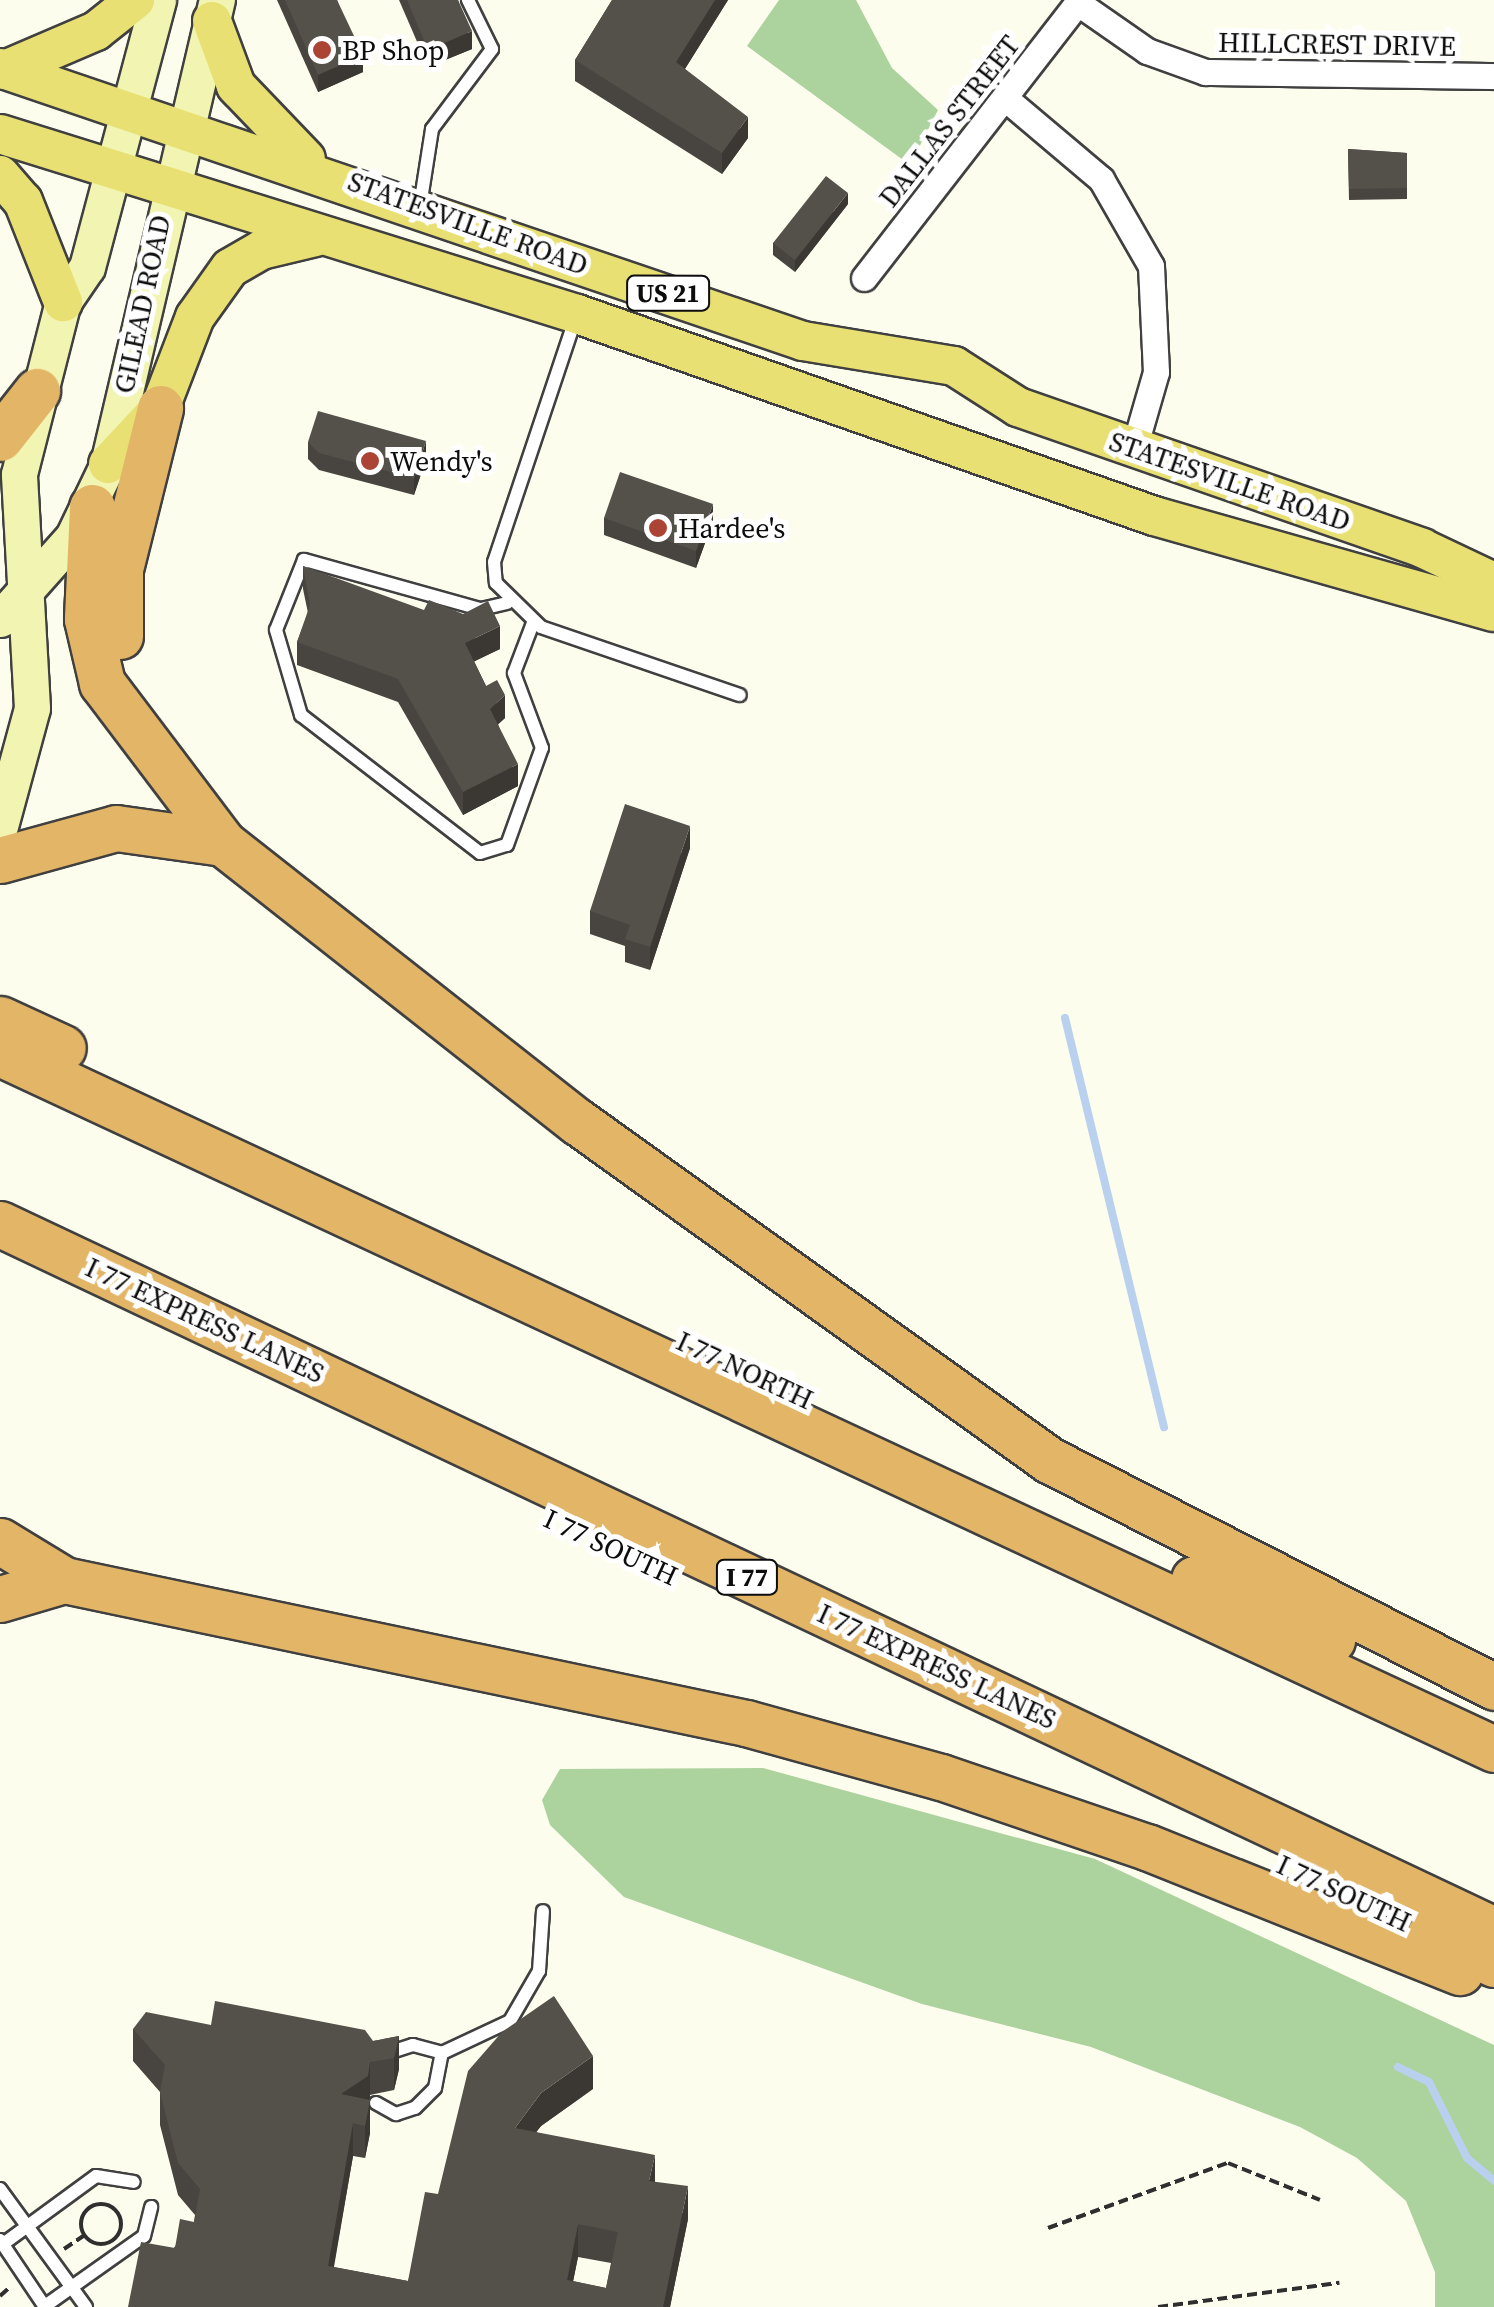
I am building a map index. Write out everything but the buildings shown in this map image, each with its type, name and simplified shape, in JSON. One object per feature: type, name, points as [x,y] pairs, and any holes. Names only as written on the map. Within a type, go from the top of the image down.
[{"type":"highway","points":[[0,438],[37,391]]},
{"type":"highway","points":[[158,752],[128,673],[117,597],[160,408]]},
{"type":"highway","points":[[92,507],[92,654],[102,683],[158,752],[223,843],[670,1190],[1049,1460],[1494,1687]]},
{"type":"highway","points":[[0,860],[116,828],[223,843]]},
{"type":"highway","name":"I 77 NORTH","points":[[0,1019],[1494,1712]]},
{"type":"highway","points":[[0,1053],[1494,1750]]},
{"type":"highway","name":"I 77 EXPRESS LANES","points":[[0,1224],[1494,1930]]},
{"type":"highway","name":"I 77 SOUTH","points":[[0,1258],[1494,1964]]},
{"type":"highway","points":[[0,1541],[64,1580],[838,1747],[1147,1846],[1494,1986]]},
{"type":"highway","points":[[0,1599],[64,1580]]},
{"type":"main road","points":[[2,69],[96,31],[135,0]]},
{"type":"main road","points":[[0,826],[32,708],[17,498],[37,391],[64,302],[87,267],[158,0]]},
{"type":"main road","points":[[215,10],[236,86],[315,168]]},
{"type":"main road","name":"GILEAD ROAD","points":[[0,619],[92,507],[108,464],[167,190],[215,10]]},
{"type":"main road","name":"STATESVILLE ROAD","points":[[2,69],[315,168],[803,340],[954,366],[1018,406],[1422,548],[1494,582]]},
{"type":"main road","name":"STATESVILLE ROAD","points":[[0,134],[167,190],[577,314],[898,431],[1494,612]]},
{"type":"main road","points":[[0,175],[22,201],[64,302]]},
{"type":"main road","points":[[108,464],[160,408],[195,317],[230,268],[260,250],[318,237]]},
{"type":"main road","points":[[898,431],[923,413],[996,439],[1012,433],[1018,406]]},
{"type":"street","name":"HILLCREST DRIVE","points":[[1079,2],[1148,51],[1204,72],[1494,76]]},
{"type":"street","name":"DALLAS STREET","points":[[864,278],[1079,2]]},
{"type":"street","points":[[1005,98],[1101,180],[1152,266],[1156,372],[1134,448]]},
{"type":"lane","points":[[420,206],[432,128],[492,50],[468,0]]},
{"type":"lane","points":[[577,314],[494,562],[507,604],[532,622],[740,696]]},
{"type":"lane","points":[[507,604],[480,609],[304,560],[276,630],[301,715],[480,853],[507,846],[542,748],[514,673],[532,622]]},
{"type":"lane","points":[[375,2064],[394,2047],[442,2054],[481,2041],[530,1996],[542,1911]]},
{"type":"lane","points":[[376,2103],[396,2114],[415,2108],[435,2088],[442,2054]]},
{"type":"lane","points":[[134,2182],[96,2176],[1,2242],[45,2307],[144,2236],[151,2206]]},
{"type":"lane","points":[[0,2189],[29,2223],[86,2307]]},
{"type":"path","points":[[1048,2228],[1228,2164],[1320,2200]]},
{"type":"path","points":[[105,2204],[121,2229],[95,2243],[82,2222],[105,2204]]},
{"type":"path","points":[[1158,2307],[1340,2283]]},
{"type":"green space","points":[[779,0],[856,0],[892,68],[938,110],[910,165],[747,46]]},
{"type":"green space","points":[[763,1768],[1095,1859],[1494,2045],[1494,2307],[1435,2307],[1435,2272],[1406,2201],[1357,2158],[1300,2127],[1091,2047],[922,2004],[624,1897],[550,1825],[542,1800],[560,1769]]},
{"type":"waterway","points":[[1065,1018],[1164,1427]]},
{"type":"waterway","points":[[1398,2067],[1429,2082],[1467,2158],[1494,2181]]},
{"type":"place","name":"BP Shop","points":[[322,50]]},
{"type":"place","name":"Wendy's","points":[[370,461]]},
{"type":"place","name":"Hardee's","points":[[658,528]]}]
